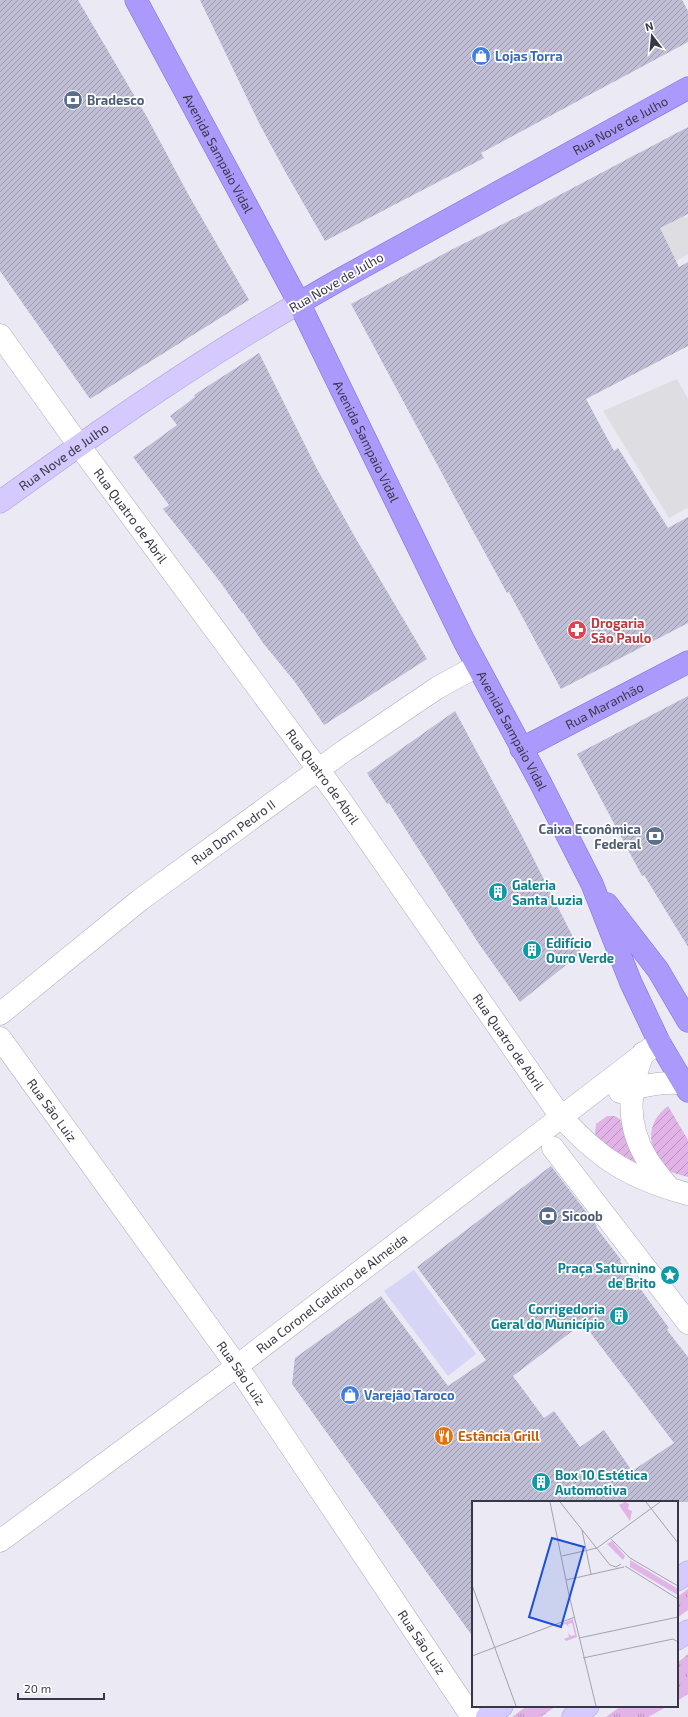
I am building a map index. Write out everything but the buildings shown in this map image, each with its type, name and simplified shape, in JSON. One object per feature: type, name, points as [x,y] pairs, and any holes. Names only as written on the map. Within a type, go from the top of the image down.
[{"type":"main road","name":"Avenida Sampaio Vidal","points":[[136,0],[299,303],[477,666],[540,782],[592,884],[631,983],[651,1047],[686,1087]]},
{"type":"main road","name":"Rua Nove de Julho","points":[[299,303],[352,272],[688,88]]},
{"type":"main road","name":"Rua Maranhão","points":[[521,749],[688,662]]},
{"type":"main road","name":"Avenida Sampaio Vidal","points":[[592,884],[658,970],[688,1021]]},
{"type":"street","name":"Rua Nove de Julho","points":[[0,502],[78,444],[263,323],[299,303]]},
{"type":"street","name":"Rua Quatro de Abril","points":[[0,335],[78,444],[318,770],[561,1117],[592,1147],[622,1169],[645,1180],[678,1191]]},
{"type":"street","name":"Rua Dom Pedro II","points":[[0,1014],[140,900],[318,770],[437,688],[477,666]]},
{"type":"street","name":"Rua São Luiz","points":[[0,1038],[237,1366],[472,1717]]},
{"type":"street","name":"Rua Coronel Galdino de Almeida","points":[[0,1541],[237,1366],[579,1104],[651,1047]]},
{"type":"street","points":[[651,1047],[635,1074],[631,1108],[632,1120],[638,1141],[647,1159],[678,1191]]},
{"type":"street","points":[[579,1104],[633,1088],[661,1084],[686,1087]]},
{"type":"street","points":[[553,1148],[688,1323]]},
{"type":"street","points":[[678,1579],[688,1572]]},
{"type":"street","points":[[678,1638],[688,1631]]},
{"type":"street","points":[[487,1717],[501,1707]]},
{"type":"street","points":[[573,1717],[587,1707]]},
{"type":"shaded area","points":[[636,154],[646,175],[660,168],[685,218],[688,217],[688,254],[676,261],[626,159]]},
{"type":"shaded area","points":[[677,379],[688,399],[688,509],[687,508],[669,518],[603,411]]},
{"type":"shaded area","points":[[414,1270],[476,1354],[448,1376],[384,1291]]},
{"type":"green space","points":[[668,1106],[688,1140],[688,1177],[667,1170],[659,1160],[652,1144],[652,1128],[655,1120]]},
{"type":"green space","points":[[607,1116],[615,1116],[621,1120],[627,1143],[641,1167],[624,1159],[597,1138],[595,1133],[596,1124]]},
{"type":"green space","points":[[688,1589],[688,1610],[678,1617],[678,1596]]},
{"type":"green space","points":[[688,1654],[688,1694],[678,1700],[678,1662]]},
{"type":"green space","points":[[526,1707],[555,1707],[541,1717],[512,1717]]},
{"type":"green space","points":[[620,1707],[666,1707],[648,1717],[606,1717]]},
{"type":"place","name":"Lojas Torra","points":[[481,56]]},
{"type":"place","name":"Bradesco","points":[[73,100]]},
{"type":"place","name":"Drogaria São Paulo","points":[[577,630]]},
{"type":"place","name":"Caixa Econômica Federal","points":[[655,836]]},
{"type":"place","name":"Galeria Santa Luzia","points":[[498,892]]},
{"type":"place","name":"Edifício Ouro Verde","points":[[532,950]]},
{"type":"place","name":"Sicoob","points":[[548,1216]]},
{"type":"place","name":"Praça Saturnino de Brito","points":[[670,1275]]},
{"type":"place","name":"Corrigedoria Geral do Município","points":[[619,1316]]},
{"type":"place","name":"Varejão Taroco","points":[[350,1395]]},
{"type":"place","name":"Estância Grill","points":[[444,1436]]},
{"type":"place","name":"Box 10 Estética Automotiva","points":[[541,1482]]}]
